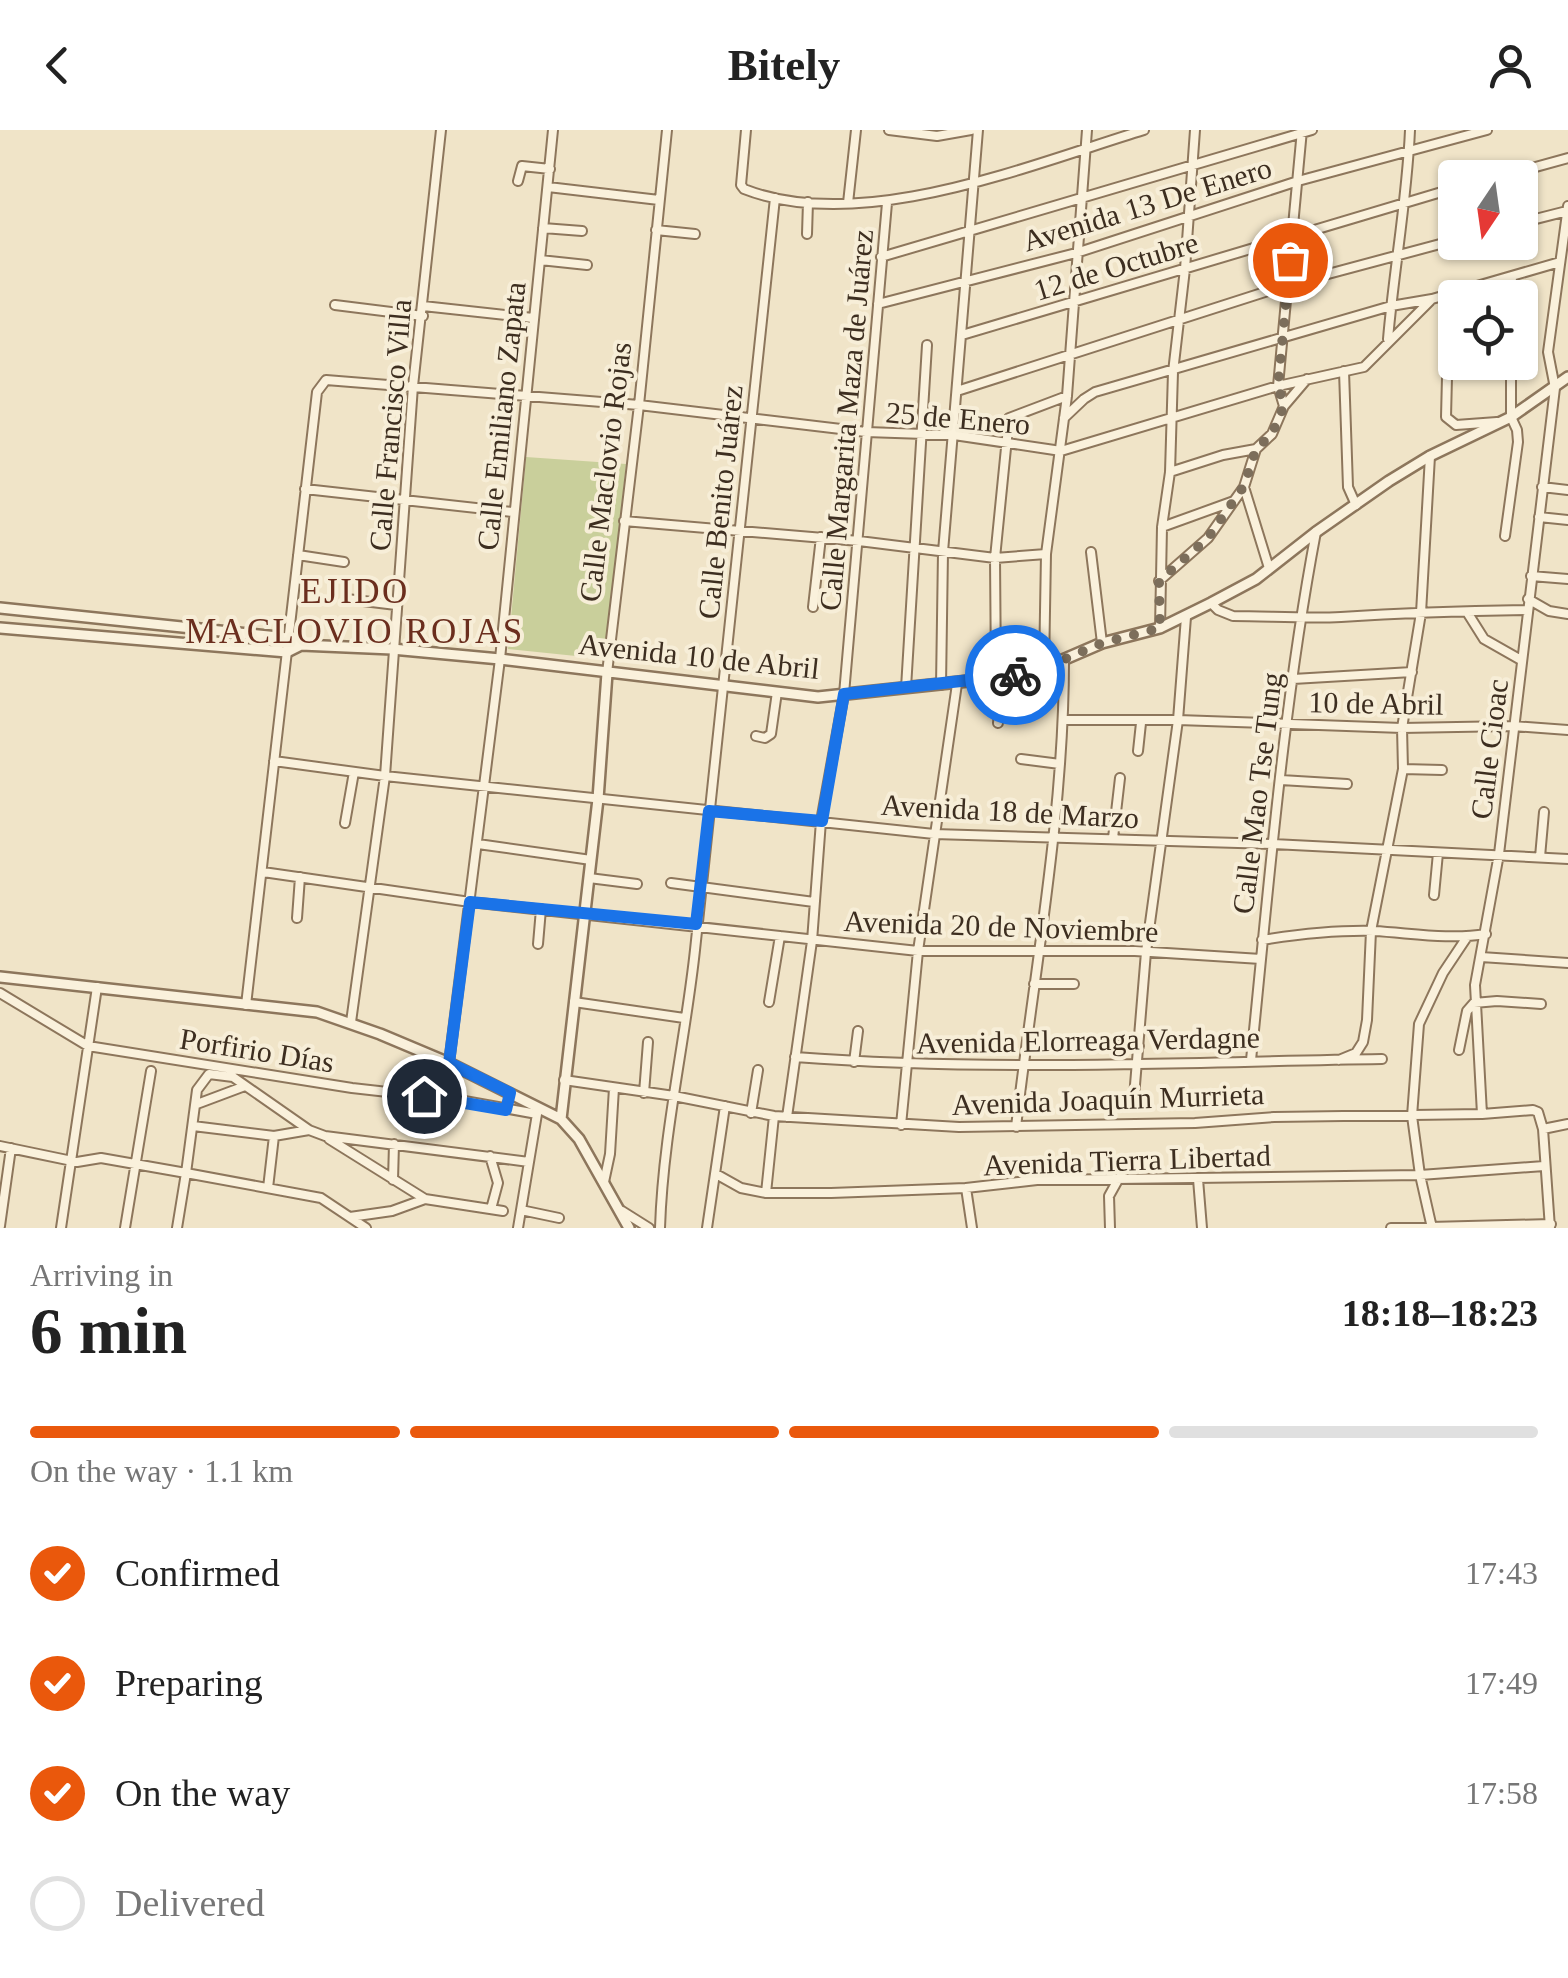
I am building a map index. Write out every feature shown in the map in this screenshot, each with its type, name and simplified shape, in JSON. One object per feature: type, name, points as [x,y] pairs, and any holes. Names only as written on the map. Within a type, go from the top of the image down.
[{"type":"street","name":"Calle Francisco Villa","points":[[351,1022],[384,776],[414,386],[441,130]]},
{"type":"street","name":"Calle Emiliano Zapata","points":[[449,1063],[500,659],[554,130]]},
{"type":"street","name":"Calle Maclovio Rojas","points":[[561,1119],[586,914],[607,673],[666,130]]},
{"type":"street","points":[[746,130],[741,186],[744,189],[775,198],[848,203],[887,203],[1144,130]]},
{"type":"street","name":"Calle Margarita Maza de Juárez","points":[[848,203],[856,130]]},
{"type":"street","points":[[889,130],[937,136],[975,130],[943,552],[942,685]]},
{"type":"street","points":[[1044,668],[1046,554],[1067,396],[1087,130]]},
{"type":"street","points":[[1160,628],[1162,526],[1170,472],[1173,372],[1195,130]]},
{"type":"street","points":[[881,257],[1312,130]]},
{"type":"street","points":[[1388,341],[1410,130]]},
{"type":"street","name":"Avenida 13 De Enero","points":[[878,304],[1076,252],[1298,181],[1486,130]]},
{"type":"street","points":[[1284,406],[1278,386],[1302,132]]},
{"type":"street","points":[[1538,166],[1568,158]]},
{"type":"street","points":[[518,181],[522,166],[550,169]]},
{"type":"street","points":[[548,187],[659,200]]},
{"type":"street","name":"12 de Octubre","points":[[962,335],[1438,193]]},
{"type":"street","name":"Calle Benito Juárez","points":[[660,1228],[665,1146],[725,685],[737,529],[775,198]]},
{"type":"street","points":[[807,234],[808,202]]},
{"type":"street","name":"Calle Margarita Maza de Juárez","points":[[787,1117],[812,941],[822,821],[844,694],[887,203]]},
{"type":"street","points":[[1538,217],[1568,208]]},
{"type":"street","name":"Calle Cioac","points":[[1482,1114],[1474,1002],[1499,854],[1555,388],[1548,352],[1568,208]]},
{"type":"street","points":[[543,228],[582,231]]},
{"type":"street","points":[[656,230],[696,234]]},
{"type":"street","points":[[957,390],[1287,285],[1438,244]]},
{"type":"street","points":[[540,260],[587,264]]},
{"type":"street","points":[[1500,280],[1560,262]]},
{"type":"street","points":[[1064,418],[1096,392],[1391,306],[1438,298]]},
{"type":"street","points":[[1356,505],[1348,487],[1344,371],[1372,362],[1432,299]]},
{"type":"street","points":[[335,305],[533,318]]},
{"type":"street","points":[[906,688],[927,345]]},
{"type":"street","name":"25 de Enero","points":[[305,489],[318,392],[322,384],[332,379],[639,405],[866,432],[954,435],[1060,451],[1278,386],[1344,371]]},
{"type":"street","name":"Avenida 10 de Abril","points":[[301,645],[500,659],[818,697],[958,684],[1044,668],[1102,643],[1160,628],[1211,604],[1256,578],[1316,532],[1430,456],[1506,419],[1568,377]]},
{"type":"street","points":[[1159,581],[1208,538],[1244,486],[1256,449],[1272,434],[1284,406],[1307,378]]},
{"type":"street","points":[[1447,380],[1446,417],[1456,424],[1506,419]]},
{"type":"street","points":[[1506,419],[1509,380]]},
{"type":"street","points":[[1016,716],[1004,710],[995,558],[1010,415],[1067,396]]},
{"type":"street","points":[[1505,536],[1518,442],[1517,430],[1506,419]]},
{"type":"street","points":[[1170,472],[1256,449]]},
{"type":"street","points":[[1340,1060],[1356,1053],[1363,1042],[1371,931],[1404,770],[1402,728],[1421,613],[1430,456]]},
{"type":"street","points":[[1244,486],[1268,568]]},
{"type":"street","points":[[1542,488],[1568,490]]},
{"type":"street","points":[[246,1005],[282,718],[305,489],[512,512]]},
{"type":"street","points":[[1162,526],[1234,501]]},
{"type":"street","points":[[1539,517],[1568,520]]},
{"type":"street","points":[[624,521],[821,537],[995,558],[1046,554]]},
{"type":"street","name":"Calle Mao Tse Tung","points":[[1251,1060],[1285,724],[1316,532]]},
{"type":"street","points":[[814,608],[821,537]]},
{"type":"street","points":[[1091,552],[1102,643]]},
{"type":"street","points":[[298,556],[344,562]]},
{"type":"street","points":[[1531,576],[1568,579]]},
{"type":"street","points":[[347,599],[396,605]]},
{"type":"street","points":[[1528,599],[1549,611],[1568,614]]},
{"type":"street","points":[[1211,604],[1233,616],[1338,617],[1374,612],[1526,610]]},
{"type":"street","points":[[0,608],[288,638],[301,645]]},
{"type":"street","points":[[1467,612],[1484,639],[1522,660]]},
{"type":"street","points":[[1134,1098],[1146,952],[1178,720],[1186,617]]},
{"type":"street","points":[[0,628],[287,652],[301,645]]},
{"type":"street","points":[[1016,1127],[1053,838],[1064,720],[1064,660]]},
{"type":"street","points":[[1293,679],[1412,672]]},
{"type":"street","points":[[998,723],[1001,677]]},
{"type":"street","points":[[901,1125],[918,951],[958,684]]},
{"type":"street","points":[[756,736],[765,738],[771,734],[777,692]]},
{"type":"street","name":"10 de Abril","points":[[1064,720],[1568,730]]},
{"type":"street","points":[[1138,751],[1141,723]]},
{"type":"street","points":[[1022,759],[1060,764]]},
{"type":"street","name":"Avenida 18 de Marzo","points":[[274,761],[934,834],[1273,844],[1568,859]]},
{"type":"street","points":[[1404,770],[1442,770]]},
{"type":"street","points":[[345,823],[354,772]]},
{"type":"street","points":[[1114,838],[1120,778]]},
{"type":"street","points":[[1281,780],[1348,784]]},
{"type":"street","points":[[1540,857],[1544,812]]},
{"type":"street","points":[[478,844],[590,860]]},
{"type":"street","points":[[1434,895],[1438,853]]},
{"type":"street","name":"Avenida 20 de Noviembre","points":[[263,872],[470,902],[918,951],[1146,952],[1261,958]]},
{"type":"street","points":[[297,918],[300,877]]},
{"type":"street","points":[[589,878],[636,884]]},
{"type":"street","points":[[670,883],[814,902]]},
{"type":"street","points":[[538,944],[541,909]]},
{"type":"street","points":[[1262,940],[1310,932],[1467,937],[1486,934]]},
{"type":"street","points":[[769,1002],[780,936]]},
{"type":"street","points":[[1432,1228],[1412,1116],[1419,1024],[1442,973],[1467,937]]},
{"type":"street","points":[[1481,957],[1568,963]]},
{"type":"street","points":[[0,977],[317,1012],[351,1022],[449,1063],[561,1119],[579,1139],[624,1222],[649,1228]]},
{"type":"street","points":[[1034,984],[1074,984]]},
{"type":"street","points":[[61,1228],[97,986]]},
{"type":"street","points":[[0,993],[88,1046]]},
{"type":"street","points":[[574,1002],[684,1018]]},
{"type":"street","points":[[1459,1050],[1466,1012],[1474,1002],[1541,1004]]},
{"type":"street","points":[[854,1062],[858,1030]]},
{"type":"street","points":[[644,1093],[648,1042]]},
{"type":"street","points":[[1094,1044],[1138,1046]]},
{"type":"street","name":"Porfirio Días","points":[[88,1046],[506,1110],[537,1110]]},
{"type":"street","name":"Avenida Elorreaga Verdagne","points":[[795,1058],[908,1066],[1023,1067],[1382,1060]]},
{"type":"street","points":[[751,1113],[758,1070]]},
{"type":"street","points":[[125,1228],[151,1071]]},
{"type":"street","points":[[178,1228],[189,1174],[197,1090],[209,1074],[233,1077],[309,1130],[325,1136],[425,1199],[502,1211]]},
{"type":"street","name":"Avenida Joaquín Murrieta","points":[[564,1080],[674,1096],[751,1113],[901,1125],[1195,1123],[1533,1110],[1538,1112],[1543,1128]]},
{"type":"street","points":[[197,1104],[244,1086]]},
{"type":"street","points":[[604,1182],[610,1154],[614,1088]]},
{"type":"street","points":[[506,1110],[510,1093]]},
{"type":"street","points":[[707,1228],[725,1106]]},
{"type":"street","points":[[518,1228],[537,1110]]},
{"type":"street","points":[[766,1193],[774,1116]]},
{"type":"street","points":[[1390,1228],[1551,1226],[1543,1128],[1568,1124]]},
{"type":"street","points":[[194,1126],[274,1136],[309,1130]]},
{"type":"street","points":[[268,1188],[274,1136]]},
{"type":"street","points":[[325,1136],[529,1162]]},
{"type":"street","points":[[393,1180],[394,1144]]},
{"type":"street","points":[[0,1146],[73,1161],[100,1158],[321,1198],[366,1228]]},
{"type":"street","points":[[0,1226],[11,1148]]},
{"type":"street","points":[[490,1156],[498,1183],[491,1209]]},
{"type":"street","name":"Avenida Tierra Libertad","points":[[716,1174],[741,1188],[766,1193],[966,1188],[1037,1180],[1420,1175],[1544,1166]]},
{"type":"street","points":[[1110,1228],[1109,1196],[1120,1178]]},
{"type":"street","points":[[1198,1179],[1202,1228]]},
{"type":"street","points":[[966,1188],[972,1228]]},
{"type":"street","points":[[350,1217],[392,1211],[425,1199]]},
{"type":"street","points":[[521,1210],[559,1218]]},
{"type":"green space","points":[[526,457],[626,464],[605,659],[508,649]]},
{"type":"way so far","points":[[1015,675],[1044,668],[1102,643],[1160,628],[1159,581],[1208,538],[1244,486],[1256,449],[1277,426],[1284,406],[1278,386],[1290,260]]},
{"type":"district","name":"EJIDO MACLOVIO ROJAS","points":[[355,611]]},
{"type":"route","points":[[424,1096],[506,1110],[510,1093],[449,1063],[470,902],[696,924],[709,811],[822,821],[844,694],[1015,675]]}]
